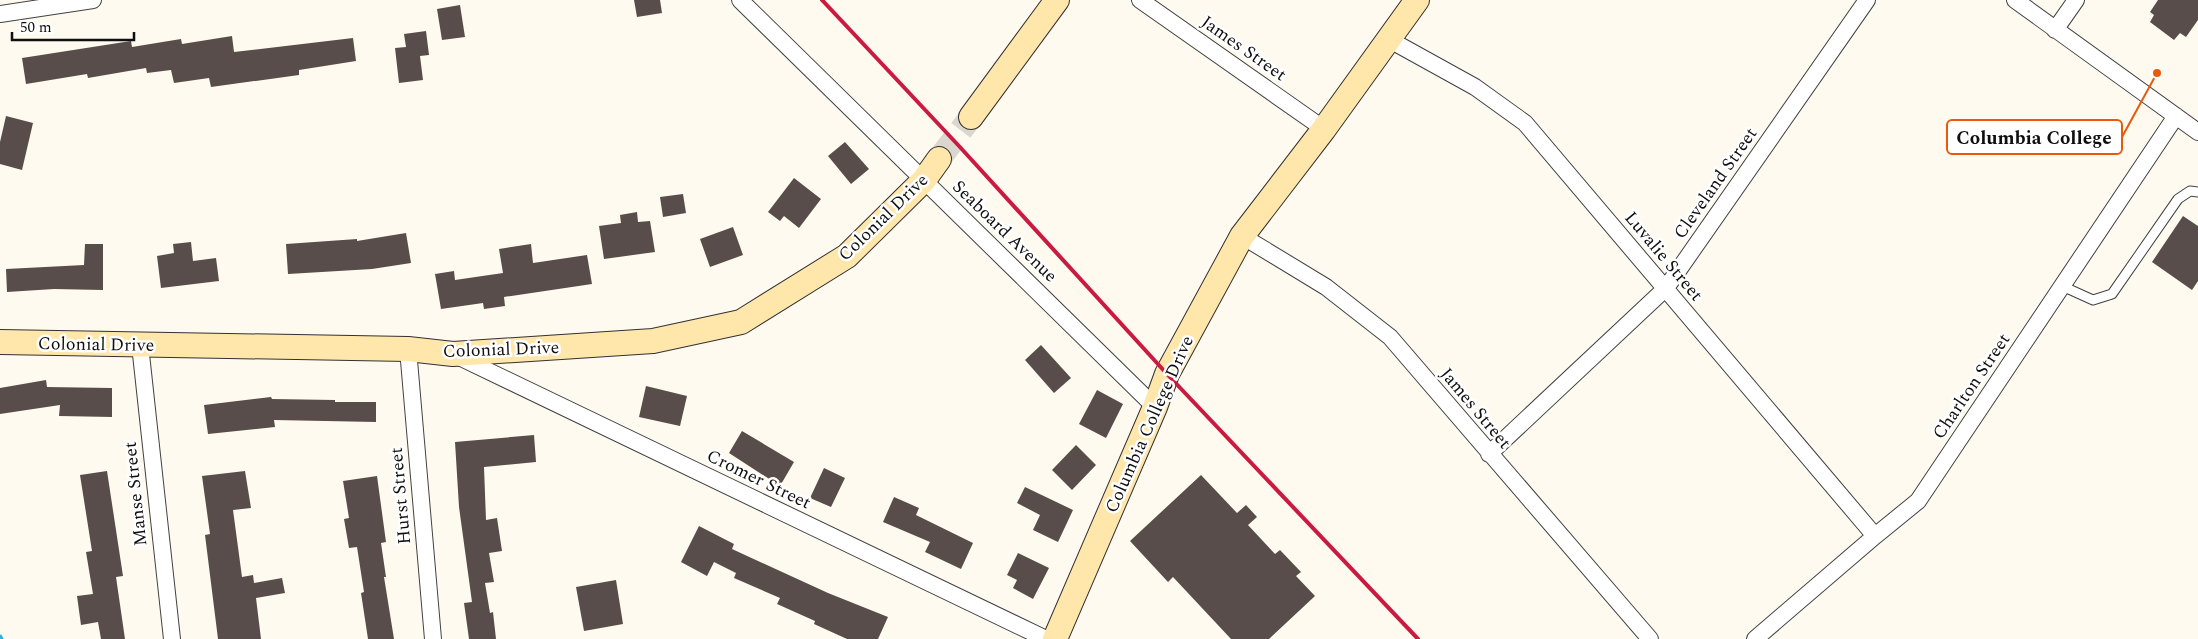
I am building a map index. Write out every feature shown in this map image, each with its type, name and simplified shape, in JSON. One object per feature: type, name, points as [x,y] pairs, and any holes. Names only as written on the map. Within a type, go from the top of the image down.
[{"type":"street","points":[[0,14],[93,0]]},
{"type":"street","name":"Seaboard Avenue","points":[[740,0],[1155,407]]},
{"type":"street","points":[[971,117],[1057,0]]},
{"type":"street","name":"James Street","points":[[1140,0],[1324,129]]},
{"type":"street","name":"Columbia College Drive","points":[[1054,639],[1155,407],[1167,374],[1242,236],[1390,40],[1417,0]]},
{"type":"street","name":"Cleveland Street","points":[[1489,454],[1666,288],[1867,0]]},
{"type":"street","points":[[2015,0],[2198,132]]},
{"type":"street","points":[[2055,30],[2076,0]]},
{"type":"street","name":"Luvalie Street","points":[[1390,40],[1475,87],[1524,123],[1875,536]]},
{"type":"street","name":"Charlton Street","points":[[1755,639],[1918,501],[2176,116]]},
{"type":"street","name":"Colonial Drive","points":[[0,342],[408,349],[454,354],[653,341],[741,322],[847,256],[924,180],[939,159]]},
{"type":"street","name":"James Street","points":[[1242,236],[1326,287],[1390,338],[1650,639]]},
{"type":"street","name":"Manse Street","points":[[140,345],[172,639]]},
{"type":"street","name":"Hurst Street","points":[[408,349],[433,639]]},
{"type":"street","name":"Cromer Street","points":[[454,354],[1046,639]]},
{"type":"lane","points":[[2062,286],[2092,300],[2112,294],[2178,199],[2190,191],[2198,192]]},
{"type":"building","points":[[634,0],[660,0],[662,13],[637,17]]},
{"type":"building","points":[[2158,0],[2198,0],[2198,20],[2186,37],[2180,33],[2174,40],[2150,22],[2154,15],[2150,12]]},
{"type":"building","points":[[460,5],[465,37],[442,40],[437,9]]},
{"type":"building","points":[[426,31],[429,55],[420,56],[423,80],[399,83],[395,48],[406,47],[404,34]]},
{"type":"building","points":[[232,36],[234,52],[353,38],[356,61],[299,70],[299,75],[211,87],[209,78],[174,83],[171,70],[147,73],[146,68],[88,78],[87,74],[26,84],[22,58],[131,41],[132,47],[181,39],[182,44]]},
{"type":"building","points":[[6,116],[33,123],[22,170],[0,164],[0,142]]},
{"type":"building","points":[[845,142],[869,169],[851,184],[828,156]]},
{"type":"building","points":[[794,178],[821,199],[799,228],[784,216],[780,221],[768,212]]},
{"type":"building","points":[[683,194],[686,213],[663,217],[660,197]]},
{"type":"building","points":[[637,212],[638,222],[650,221],[655,252],[604,259],[599,226],[621,223],[620,215]]},
{"type":"building","points":[[2183,216],[2198,226],[2198,281],[2192,290],[2152,262]]},
{"type":"building","points":[[733,227],[743,255],[710,267],[700,239]]},
{"type":"building","points":[[406,233],[411,263],[372,269],[288,274],[286,244],[357,239],[357,241]]},
{"type":"building","points":[[191,242],[193,261],[216,258],[219,281],[161,288],[157,256],[174,253],[173,244]]},
{"type":"building","points":[[85,244],[103,244],[103,290],[54,289],[7,292],[6,269],[84,265]]},
{"type":"building","points":[[531,244],[533,263],[587,255],[592,284],[504,297],[505,306],[484,309],[483,303],[441,309],[435,274],[454,271],[455,280],[503,273],[499,249]]},
{"type":"building","points":[[1041,345],[1071,378],[1054,393],[1025,360]]},
{"type":"building","points":[[46,380],[47,387],[112,388],[112,417],[59,416],[60,405],[0,414],[0,388]]},
{"type":"building","points":[[646,386],[687,396],[680,426],[639,417]]},
{"type":"building","points":[[1097,390],[1123,404],[1106,438],[1079,424]]},
{"type":"building","points":[[271,397],[272,399],[335,400],[335,402],[376,402],[376,422],[274,420],[275,427],[208,434],[204,405]]},
{"type":"building","points":[[742,431],[794,462],[780,486],[729,453]]},
{"type":"building","points":[[534,435],[536,462],[484,467],[486,520],[497,518],[502,551],[489,553],[494,582],[485,583],[490,613],[493,612],[496,639],[469,639],[464,603],[472,602],[459,507],[455,442]]},
{"type":"building","points":[[1076,445],[1096,465],[1072,490],[1052,470]]},
{"type":"building","points":[[824,468],[845,478],[831,507],[810,498]]},
{"type":"building","points":[[107,471],[123,576],[116,577],[125,639],[101,639],[98,622],[81,625],[77,596],[93,594],[86,552],[92,551],[80,475]]},
{"type":"building","points":[[245,471],[251,508],[233,510],[242,577],[253,575],[254,583],[282,578],[285,593],[256,598],[261,639],[218,639],[205,535],[210,534],[202,476]]},
{"type":"building","points":[[1201,475],[1237,513],[1246,505],[1257,517],[1248,525],[1275,554],[1280,550],[1301,572],[1296,576],[1315,596],[1269,639],[1231,639],[1173,577],[1168,582],[1130,541]]},
{"type":"building","points":[[377,476],[386,542],[381,543],[386,577],[384,577],[394,639],[368,639],[361,593],[364,592],[357,547],[349,548],[344,519],[349,518],[343,481]]},
{"type":"building","points":[[1025,487],[1073,510],[1058,542],[1033,530],[1040,515],[1017,503]]},
{"type":"building","points":[[894,497],[919,508],[916,515],[973,543],[961,569],[925,552],[930,542],[883,522]]},
{"type":"building","points":[[699,526],[734,544],[732,549],[828,593],[888,617],[878,639],[847,639],[814,624],[815,621],[777,604],[780,598],[734,578],[736,573],[714,562],[707,576],[681,562]]},
{"type":"building","points":[[1018,553],[1049,568],[1033,599],[1013,588],[1017,580],[1007,575]]},
{"type":"building","points":[[616,580],[623,624],[584,631],[576,587]]},
{"type":"tunnel","points":[[939,159],[971,117]]},
{"type":"railway","points":[[822,0],[959,146],[1167,374],[1418,639]]},
{"type":"place","name":"Columbia College","points":[[2157,73]]}]
